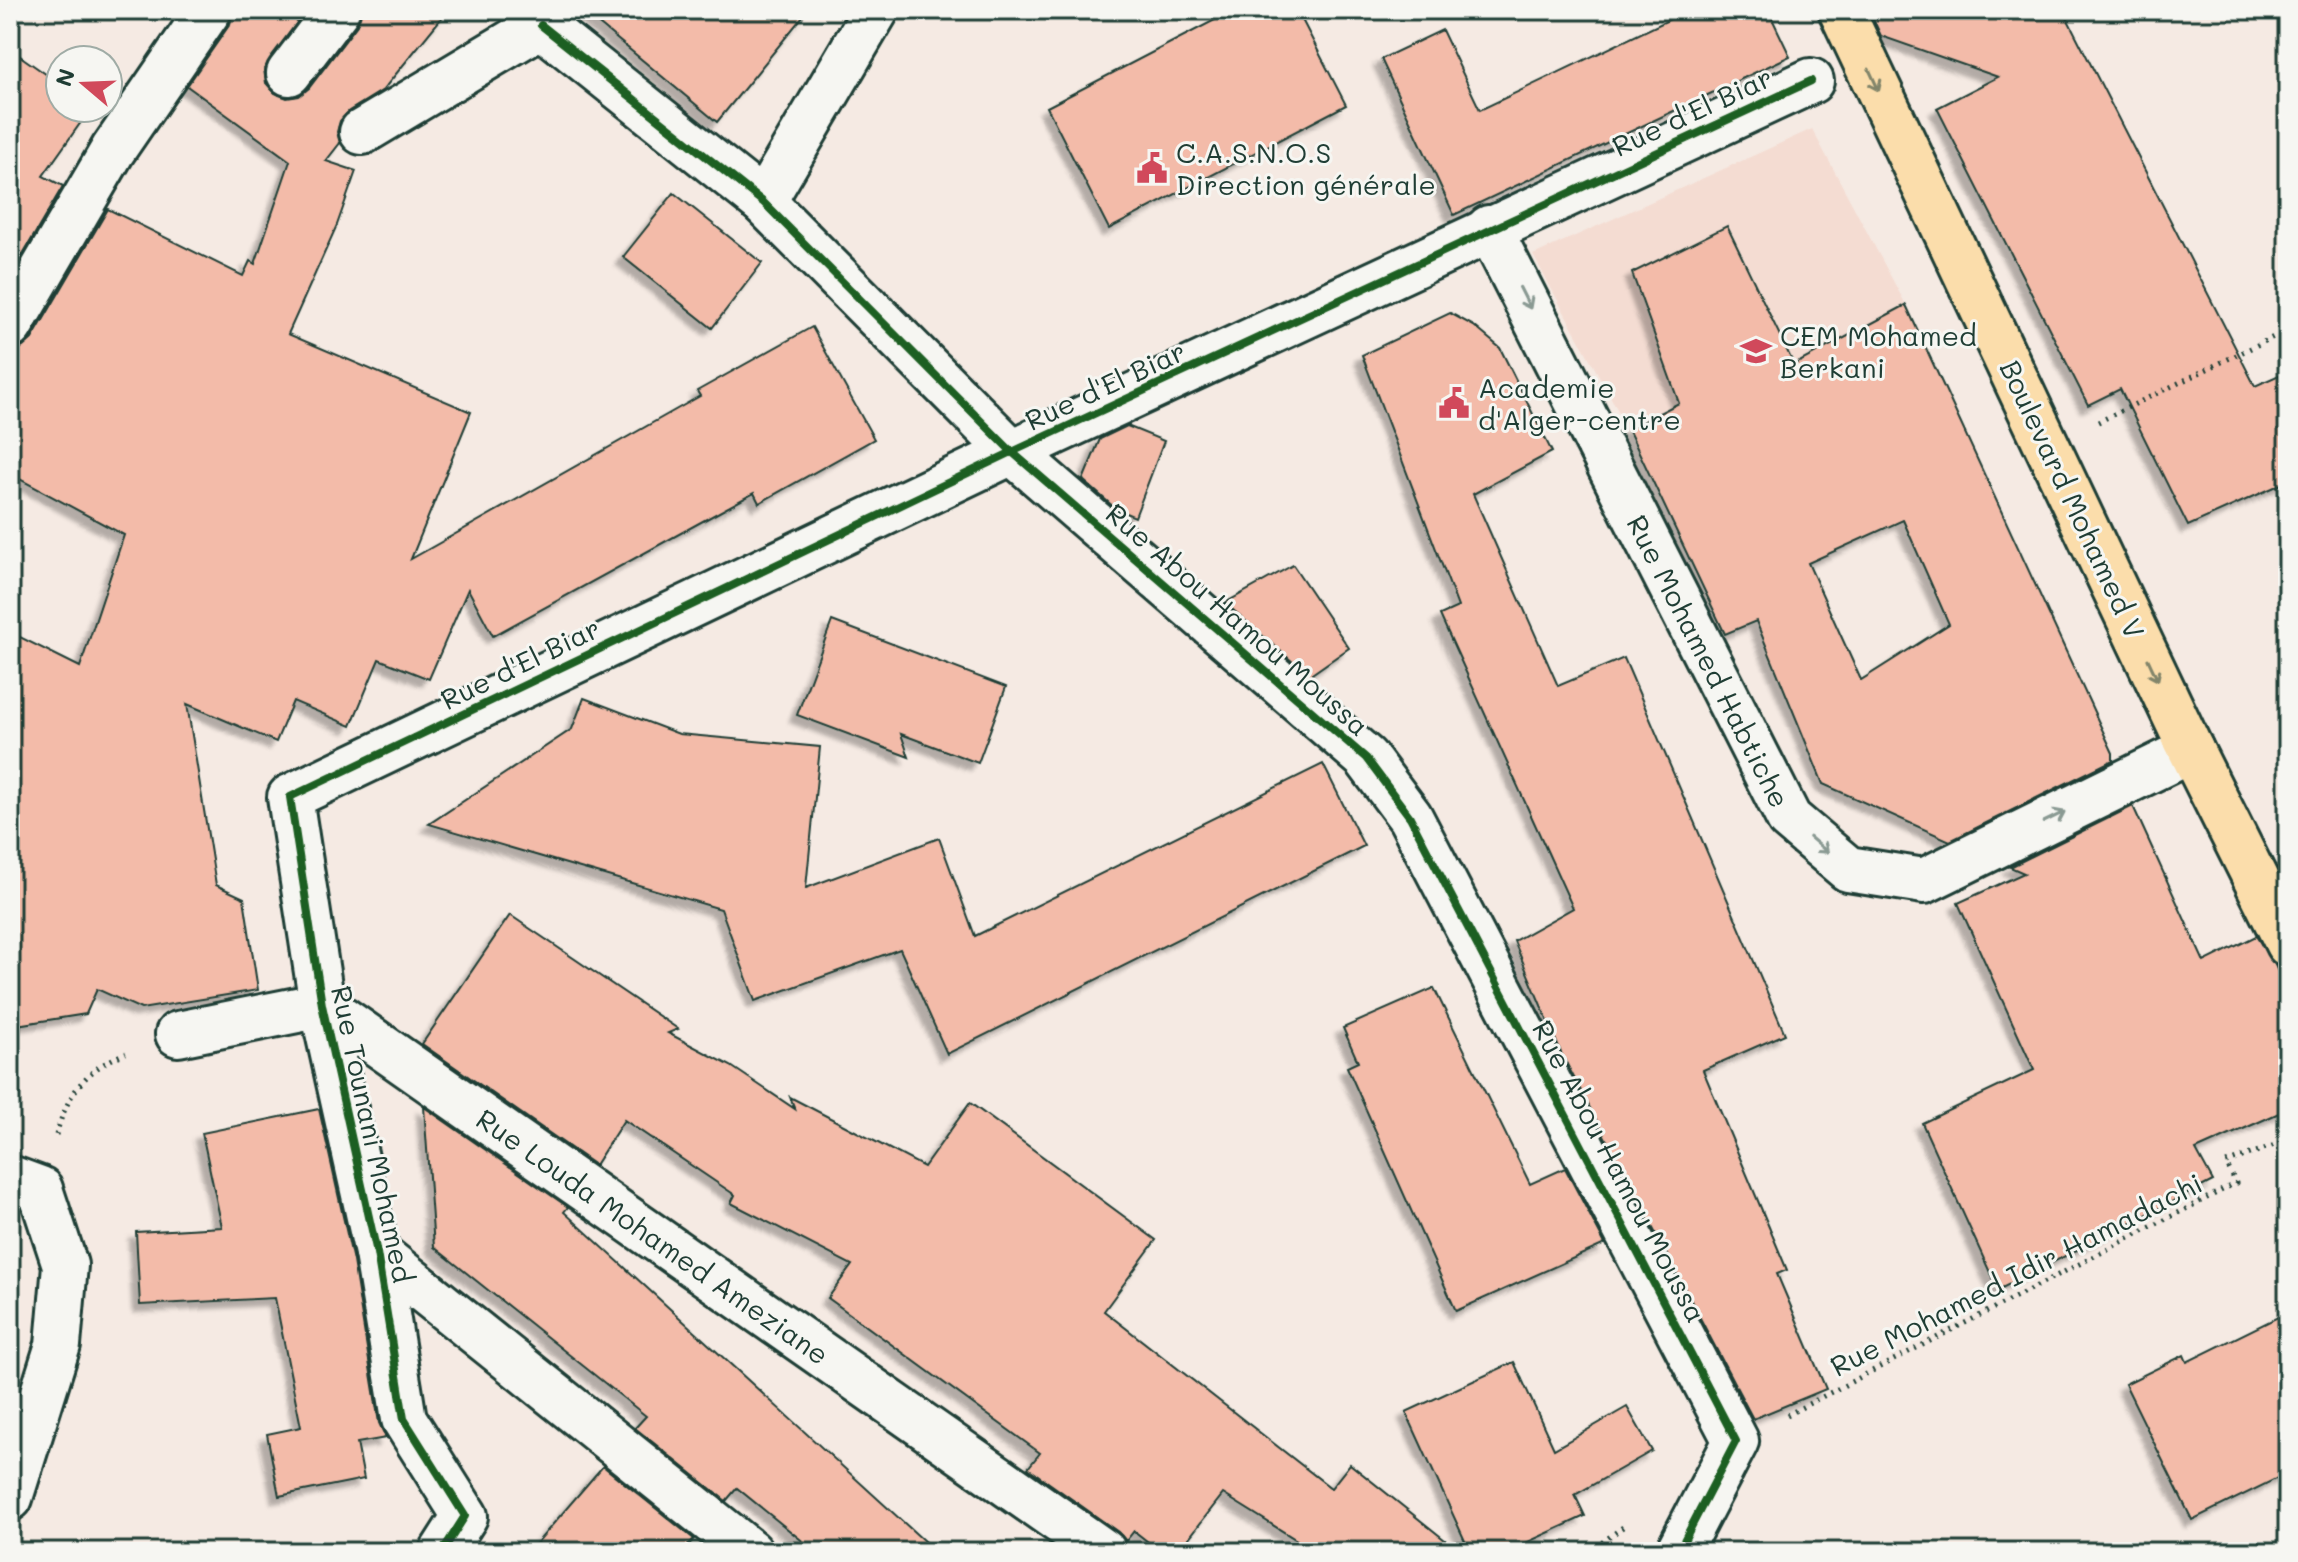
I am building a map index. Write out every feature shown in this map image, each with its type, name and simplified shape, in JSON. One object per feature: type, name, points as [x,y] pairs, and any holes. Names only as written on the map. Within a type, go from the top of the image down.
[{"type":"main road","name":"Boulevard Mohamed V","points":[[1841,10],[2191,750],[2288,944]]},
{"type":"street","points":[[10,326],[113,150],[209,10]]},
{"type":"street","points":[[289,73],[337,10]]},
{"type":"street","points":[[763,202],[876,10]]},
{"type":"street","points":[[362,132],[547,18]]},
{"type":"street","name":"Rue Abou Hamou Moussa","points":[[547,18],[763,202],[1012,452],[1366,758],[1410,817],[1736,1441]]},
{"type":"street","name":"Rue d'El Biar","points":[[290,797],[1012,452],[1811,81]]},
{"type":"street","name":"Rue Mohamed Habtiche","points":[[1489,228],[1789,819],[1848,869],[1924,881],[2191,750]]},
{"type":"street","name":"Rue Tounani Mohamed","points":[[290,797],[322,1005],[377,1253],[404,1419],[465,1516],[442,1552]]},
{"type":"street","points":[[178,1034],[322,1005]]},
{"type":"street","name":"Rue Louda Mohamed Ameziane","points":[[322,1005],[1104,1552]]},
{"type":"street","points":[[10,1498],[58,1345],[65,1265],[25,1184]]},
{"type":"street","points":[[377,1253],[750,1552]]},
{"type":"street","points":[[1678,1552],[1736,1441]]},
{"type":"path","points":[[2049,447],[2288,330]]},
{"type":"path","points":[[25,1184],[63,1107],[97,1064],[178,1034]]},
{"type":"shaded area","name":"CEM Mohamed Berkani","points":[[1812,129],[1906,305],[1988,481],[1800,567],[1812,598],[1725,634],[1628,429],[1533,255]]},
{"type":"building","points":[[234,10],[306,10],[264,69],[266,83],[275,93],[287,98],[299,96],[309,88],[357,25],[361,10],[448,10],[383,90],[349,111],[340,121],[337,132],[340,143],[326,161],[356,171],[337,225],[288,334],[471,412],[411,559],[700,396],[697,391],[812,327],[874,439],[759,503],[754,493],[493,636],[468,589],[429,679],[379,659],[351,726],[293,701],[276,742],[187,704],[216,885],[244,898],[258,990],[141,1009],[97,989],[86,1014],[10,1026],[10,632],[80,667],[124,535],[10,474],[10,351],[23,347],[32,339],[108,209],[243,276],[250,261],[255,264],[290,161],[187,86],[230,24]]},
{"type":"building","points":[[582,10],[808,10],[717,122]]},
{"type":"building","name":"C.A.S.N.O.S Direction générale","points":[[1234,10],[1297,10],[1346,105],[1109,229],[1047,107]]},
{"type":"building","points":[[1689,10],[1768,10],[1790,56],[1454,215],[1381,59],[1442,30],[1480,110]]},
{"type":"building","points":[[1869,10],[2063,10],[2255,386],[2288,371],[2288,481],[2188,526],[2120,389],[2088,405],[1937,108],[1998,77],[1881,36]]},
{"type":"building","points":[[10,49],[44,73],[44,124],[80,124],[43,176],[63,186],[10,276]]},
{"type":"building","points":[[674,193],[762,263],[712,328],[623,257]]},
{"type":"building","points":[[1727,226],[1794,365],[1906,305],[2113,753],[2113,760],[1950,841],[1823,784],[1756,621],[1725,634],[1628,429],[1679,403],[1632,273]],"holes":[[[1903,520],[1949,624],[1861,680],[1808,563]]]},
{"type":"building","points":[[1450,313],[1474,326],[1500,348],[1552,452],[1473,494],[1558,686],[1624,658],[1785,1034],[1703,1070],[1787,1270],[1777,1274],[1826,1389],[1753,1419],[1561,1053],[1514,941],[1573,908],[1440,615],[1458,607],[1362,355]]},
{"type":"building","points":[[1127,426],[1164,441],[1135,517],[1116,509],[1083,480],[1100,439]]},
{"type":"building","points":[[1293,565],[1349,648],[1309,676],[1225,603]]},
{"type":"building","points":[[832,621],[1006,687],[978,763],[901,734],[909,757],[797,715]]},
{"type":"building","points":[[584,698],[679,734],[820,747],[806,888],[939,838],[975,936],[1323,764],[1364,846],[947,1054],[900,949],[755,1001],[721,909],[429,824],[572,729]]},
{"type":"building","points":[[2133,806],[2204,962],[2256,936],[2275,965],[2288,993],[2288,1109],[2196,1150],[2213,1181],[1998,1290],[1922,1123],[2034,1070],[1958,903],[2024,873],[2010,867]]},
{"type":"building","points":[[510,915],[678,1029],[668,1033],[731,1066],[795,1109],[790,1097],[924,1167],[970,1103],[1156,1240],[1104,1311],[1331,1488],[1350,1464],[1460,1552],[1316,1552],[1223,1494],[1178,1552],[1161,1552],[1134,1531],[1126,1541],[1118,1532],[1028,1468],[1040,1453],[828,1298],[852,1265],[731,1203],[735,1195],[624,1120],[595,1165],[422,1044]]},
{"type":"building","points":[[1434,988],[1530,1184],[1565,1168],[1605,1244],[1456,1311],[1347,1067],[1358,1062],[1343,1028]]},
{"type":"building","points":[[424,1107],[568,1207],[564,1212],[936,1552],[816,1552],[737,1488],[726,1501],[635,1428],[646,1416],[434,1247]]},
{"type":"building","points":[[319,1109],[353,1261],[379,1423],[386,1438],[357,1443],[364,1479],[279,1496],[267,1434],[301,1427],[275,1298],[140,1305],[136,1232],[222,1227],[202,1133]]},
{"type":"building","points":[[2288,1312],[2288,1473],[2192,1520],[2125,1384],[2184,1355],[2187,1362]]},
{"type":"building","points":[[1514,1362],[1554,1449],[1627,1407],[1652,1451],[1575,1495],[1585,1516],[1506,1552],[1470,1552],[1406,1412]]},
{"type":"building","points":[[603,1466],[694,1539],[682,1552],[529,1552]]},
{"type":"cycle path","points":[[541,25],[763,202],[1012,452],[1366,758],[1410,817],[1736,1441],[1678,1552]]},
{"type":"cycle path","points":[[442,1552],[465,1516],[404,1419],[377,1253],[322,1005],[290,797],[1012,452],[1811,81]]},
{"type":"place","name":"C.A.S.N.O.S Direction générale","points":[[1152,168]]},
{"type":"place","name":"CEM Mohamed Berkani","points":[[1756,351]]},
{"type":"place","name":"Academie d'Alger-centre","points":[[1454,403]]}]
